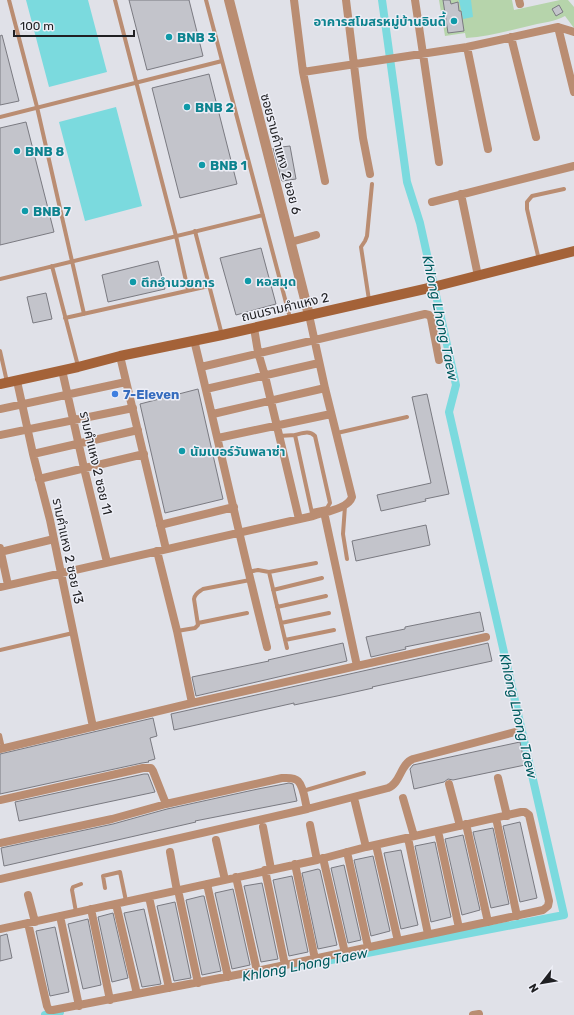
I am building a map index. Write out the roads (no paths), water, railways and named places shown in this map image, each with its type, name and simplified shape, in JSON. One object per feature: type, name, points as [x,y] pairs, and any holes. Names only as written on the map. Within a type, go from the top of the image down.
[{"type":"main road","name":"ถนนรามคำแหง 2","points":[[8,382],[78,367],[120,356],[254,328],[290,317],[309,315],[429,288],[574,252]]},
{"type":"street","name":"ซอยรามคำแหง 2 ซอย 6","points":[[229,0],[309,315]]},
{"type":"street","points":[[294,0],[303,72],[325,181]]},
{"type":"street","points":[[346,0],[363,138],[370,174]]},
{"type":"street","points":[[415,0],[439,162]]},
{"type":"street","points":[[303,72],[422,55],[467,47],[558,27],[574,32]]},
{"type":"street","points":[[558,27],[574,89]]},
{"type":"street","points":[[511,37],[536,137]]},
{"type":"street","points":[[467,47],[488,149]]},
{"type":"street","points":[[432,202],[574,166]]},
{"type":"street","points":[[461,194],[478,276]]},
{"type":"street","points":[[291,242],[316,236]]},
{"type":"street","points":[[200,367],[258,352],[425,314],[429,314],[431,318],[439,360]]},
{"type":"street","points":[[0,587],[299,519],[312,513],[324,512],[345,506],[350,502],[352,497],[331,414],[309,315]]},
{"type":"street","points":[[254,328],[258,352],[299,519]]},
{"type":"street","points":[[194,340],[213,414],[239,533],[267,647]]},
{"type":"street","points":[[120,356],[166,549]]},
{"type":"street","points":[[206,389],[319,363]]},
{"type":"street","name":"รามคำแหง 2 ซอย 11","points":[[62,370],[78,444],[107,562]]},
{"type":"street","name":"รามคำแหง 2 ซอย 13","points":[[8,382],[23,405],[33,454],[54,539],[93,727]]},
{"type":"street","points":[[0,409],[126,382]]},
{"type":"street","points":[[213,414],[325,388]]},
{"type":"street","points":[[0,435],[132,408]]},
{"type":"street","points":[[218,438],[331,414]]},
{"type":"street","points":[[33,454],[138,430]]},
{"type":"street","points":[[39,479],[144,454]]},
{"type":"street","points":[[160,525],[234,507]]},
{"type":"street","points":[[324,512],[357,666]]},
{"type":"street","points":[[8,585],[0,550],[54,539]]},
{"type":"street","points":[[157,551],[177,632],[192,703]]},
{"type":"street","points":[[1,748],[192,703],[486,637]]},
{"type":"street","points":[[0,879],[306,809],[391,787],[407,763],[413,759],[515,732]]},
{"type":"street","points":[[0,800],[143,768],[151,768],[166,804]]},
{"type":"street","points":[[0,843],[112,819],[166,804],[282,778],[293,778],[298,781],[306,809]]},
{"type":"street","points":[[498,778],[507,816]]},
{"type":"street","points":[[449,784],[463,825],[488,922]]},
{"type":"street","points":[[403,798],[428,934]]},
{"type":"street","points":[[355,802],[366,847]]},
{"type":"street","points":[[0,929],[31,922],[76,913],[320,859],[376,844],[521,812],[525,812],[529,815],[549,901],[548,906],[543,910],[517,916],[228,977],[79,1006],[49,1010],[31,922],[28,895]]},
{"type":"street","points":[[496,818],[517,916]]},
{"type":"street","points":[[310,825],[345,953]]},
{"type":"street","points":[[263,827],[268,870],[286,965]]},
{"type":"street","points":[[438,831],[460,928]]},
{"type":"street","points":[[216,840],[225,880]]},
{"type":"street","points":[[376,844],[398,941]]},
{"type":"street","points":[[170,852],[198,982]]},
{"type":"street","points":[[347,852],[368,947]]},
{"type":"street","points":[[295,864],[315,959]]},
{"type":"street","points":[[236,877],[257,971]]},
{"type":"street","points":[[207,884],[228,977]]},
{"type":"street","points":[[149,897],[169,988]]},
{"type":"street","points":[[116,904],[137,994]]},
{"type":"street","points":[[91,909],[110,1000]]},
{"type":"street","points":[[60,916],[79,1006]]},
{"type":"lane","points":[[9,0],[37,107],[84,314]]},
{"type":"lane","points":[[115,0],[176,236],[188,290]]},
{"type":"lane","points":[[206,0],[290,317]]},
{"type":"lane","points":[[0,117],[222,61]]},
{"type":"lane","points":[[369,301],[361,246],[367,236],[372,184]]},
{"type":"lane","points":[[540,261],[526,208],[527,202],[532,196],[564,189]]},
{"type":"lane","points":[[0,278],[263,215]]},
{"type":"lane","points":[[195,231],[222,335]]},
{"type":"lane","points":[[52,266],[78,367]]},
{"type":"lane","points":[[65,318],[210,286]]},
{"type":"lane","points":[[0,351],[8,382]]},
{"type":"lane","points":[[336,434],[407,417]]},
{"type":"lane","points":[[279,436],[295,435],[307,432],[312,433],[315,436],[330,503],[327,508],[312,513],[295,435]]},
{"type":"lane","points":[[345,506],[343,534],[347,559]]},
{"type":"lane","points":[[177,632],[195,628],[198,623],[194,599],[195,595],[203,589],[249,576],[258,570],[269,572],[316,563]]},
{"type":"lane","points":[[269,572],[287,648]]},
{"type":"lane","points":[[274,590],[322,578]]},
{"type":"lane","points":[[278,607],[326,596]]},
{"type":"lane","points":[[198,623],[247,613]]},
{"type":"lane","points":[[281,623],[330,613]]},
{"type":"lane","points":[[285,640],[334,630]]},
{"type":"lane","points":[[0,650],[73,633]]},
{"type":"lane","points":[[0,735],[1,748]]},
{"type":"lane","points":[[302,792],[364,773]]},
{"type":"lane","points":[[105,888],[103,876],[118,871],[120,872],[126,902]]},
{"type":"lane","points":[[76,913],[72,890],[73,887],[81,884]]},
{"type":"water","points":[[26,0],[88,0],[107,72],[49,87]]},
{"type":"water","points":[[459,0],[471,0],[473,17],[463,19]]},
{"type":"water","points":[[116,107],[142,206],[85,221],[59,122]]},
{"type":"waterway","name":"Khlong Lhong Taew","points":[[295,967],[564,915],[449,412],[456,385],[420,223],[407,182],[382,0]]},
{"type":"waterway","name":"Khlong Lhong Taew","points":[[45,1015],[60,1012]]},
{"type":"place","name":"อาคารสโมสรหมู่บ้านอินดี้","points":[[454,21]]},
{"type":"place","name":"BNB 3","points":[[169,37]]},
{"type":"place","name":"BNB 2","points":[[187,107]]},
{"type":"place","name":"BNB 8","points":[[17,151]]},
{"type":"place","name":"BNB 1","points":[[202,165]]},
{"type":"place","name":"BNB 7","points":[[25,211]]},
{"type":"place","name":"หอสมุด","points":[[248,281]]},
{"type":"place","name":"ตึกอำนวยการ","points":[[133,282]]},
{"type":"place","name":"7-Eleven","points":[[115,394]]},
{"type":"place","name":"นัมเบอร์วันพลาซ่า","points":[[182,451]]}]
